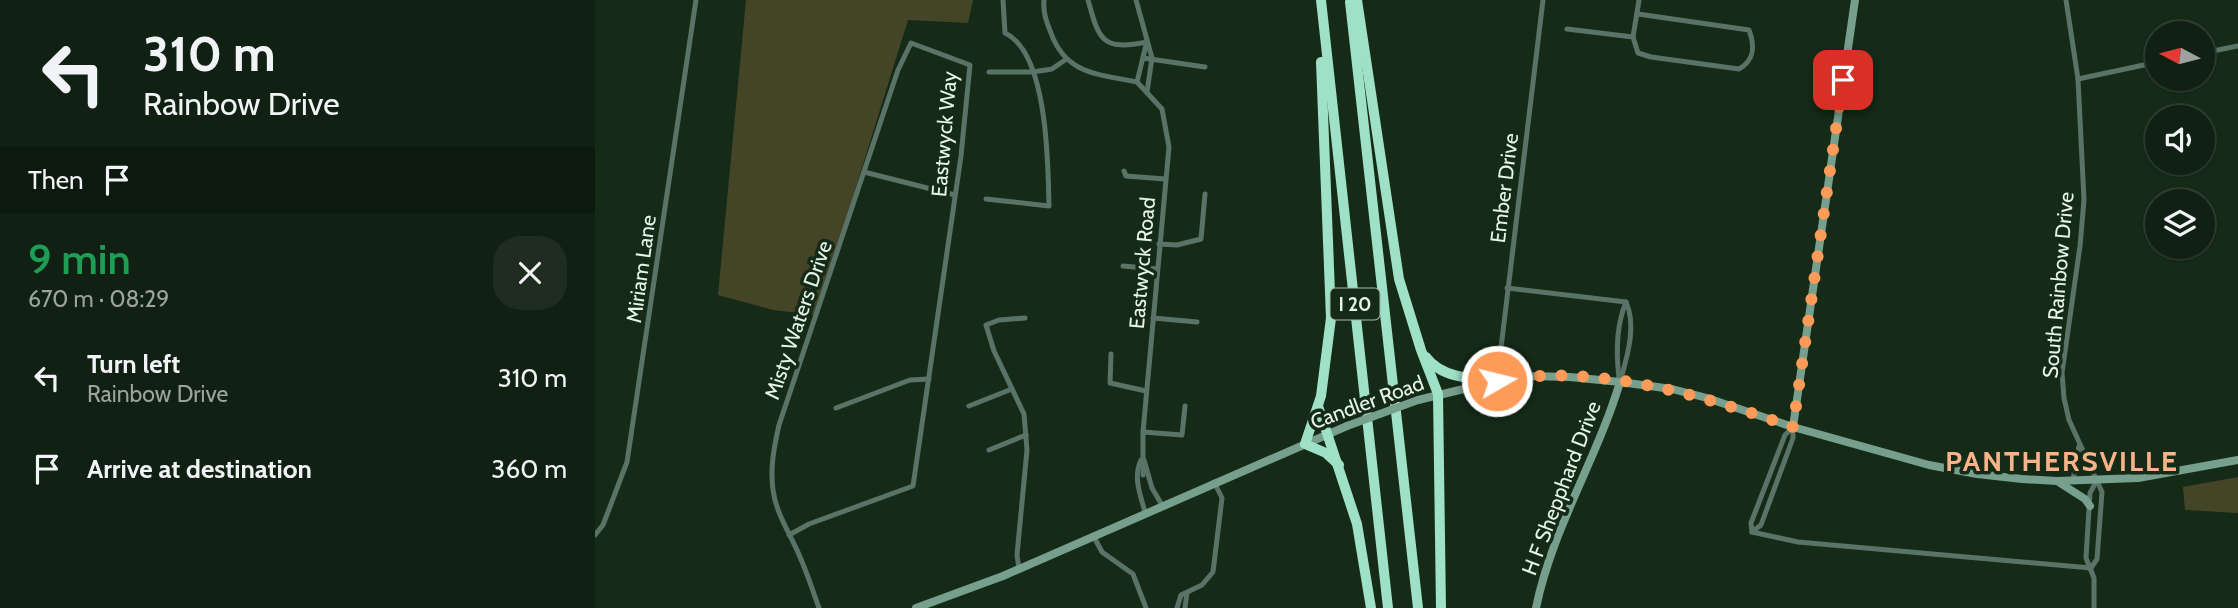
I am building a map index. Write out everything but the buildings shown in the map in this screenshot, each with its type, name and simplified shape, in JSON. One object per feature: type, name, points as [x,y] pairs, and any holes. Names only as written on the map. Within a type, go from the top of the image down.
[{"type":"highway","points":[[1319,0],[1331,318],[1318,406],[1305,444],[1327,453],[1339,465]]},
{"type":"highway","name":"I 20","points":[[1319,0],[1388,608]]},
{"type":"highway","name":"I 20","points":[[1350,0],[1418,608]]},
{"type":"highway","points":[[1357,0],[1399,279],[1438,394],[1441,608]]},
{"type":"highway","points":[[1421,350],[1438,369],[1475,379],[1497,381]]},
{"type":"highway","points":[[1318,406],[1357,524],[1371,608]]},
{"type":"main road","points":[[1793,427],[1855,0]]},
{"type":"main road","name":"Candler Road","points":[[916,608],[1019,569],[1347,426],[1438,394],[1528,376],[1620,382],[1672,389],[1793,427],[1929,465],[1977,474],[2057,481],[2097,480],[2164,475],[2238,460]]},
{"type":"main road","name":"H F Shepphard Drive","points":[[1536,608],[1553,551],[1608,421],[1620,382]]},
{"type":"main road","points":[[2057,481],[2081,496],[2089,506]]},
{"type":"street","name":"Miriam Lane","points":[[595,535],[603,525],[628,462],[696,0]]},
{"type":"street","points":[[986,199],[1049,205],[1048,152],[1043,106],[1033,72],[1021,47],[1005,33],[1003,0]]},
{"type":"street","points":[[1044,0],[1043,12],[1055,46],[1065,60],[1085,71],[1137,82],[1147,42]]},
{"type":"street","points":[[1088,0],[1096,29],[1102,39],[1117,45],[1147,42]]},
{"type":"street","points":[[1136,0],[1152,58],[1147,92]]},
{"type":"street","name":"Ember Drive","points":[[1497,381],[1543,0]]},
{"type":"street","points":[[1638,14],[1749,30],[1753,42],[1752,55],[1747,65],[1739,69],[1638,53],[1633,37],[1639,0]]},
{"type":"street","name":"South Rainbow Drive","points":[[2066,0],[2077,79],[2083,216],[2062,373],[2069,420],[2097,480]]},
{"type":"street","points":[[1567,29],[1633,37]]},
{"type":"street","name":"Eastwyck Way","points":[[789,535],[809,524],[913,486],[955,195],[970,65],[911,43]]},
{"type":"street","name":"Misty Waters Drive","points":[[819,608],[773,493],[773,451],[779,425],[898,70],[911,43]]},
{"type":"street","points":[[2215,51],[2238,46]]},
{"type":"street","points":[[1143,58],[1205,67]]},
{"type":"street","name":"Eastwyck Way","points":[[989,72],[1052,69],[1065,60]]},
{"type":"street","points":[[2077,79],[2145,65]]},
{"type":"street","name":"Eastwyck Road","points":[[1137,82],[1162,109],[1169,147],[1143,432],[1145,512]]},
{"type":"street","points":[[1124,171],[1126,176],[1165,179]]},
{"type":"street","points":[[864,172],[955,195]]},
{"type":"street","points":[[1159,244],[1177,244],[1201,239],[1206,194]]},
{"type":"street","points":[[1123,265],[1157,269]]},
{"type":"street","points":[[1507,288],[1626,302]]},
{"type":"street","points":[[1620,382],[1616,357],[1621,315],[1626,302]]},
{"type":"street","points":[[1620,382],[1627,359],[1632,315],[1626,302]]},
{"type":"street","points":[[1019,569],[1017,555],[1027,450],[1024,414],[993,351],[986,325],[999,320],[1025,318]]},
{"type":"street","points":[[1153,318],[1197,322]]},
{"type":"street","points":[[1111,354],[1110,383],[1146,391]]},
{"type":"street","points":[[836,408],[910,380],[929,379]]},
{"type":"street","points":[[969,405],[1012,389]]},
{"type":"street","points":[[1143,432],[1182,435],[1185,406]]},
{"type":"street","points":[[1793,427],[1793,438],[1761,525],[1752,533],[1798,542],[2091,568]]},
{"type":"street","points":[[989,450],[1026,435]]},
{"type":"street","name":"South Rainbow Drive","points":[[2073,480],[2079,446]]},
{"type":"street","name":"Eastwyck Road","points":[[1142,457],[1137,469],[1162,505]]},
{"type":"street","points":[[2091,568],[2097,559],[2102,492],[2097,480]]},
{"type":"street","points":[[2094,608],[2094,578],[2086,558],[2090,493],[2097,480]]},
{"type":"street","points":[[1177,608],[1181,595],[1204,583],[1213,572],[1222,498],[1214,482]]},
{"type":"street","points":[[1094,535],[1102,552],[1133,574],[1146,608]]},
{"type":"street","points":[[1185,608],[1187,593]]},
{"type":"green space","points":[[746,0],[973,0],[968,23],[908,20],[816,315],[773,310],[718,295]]},
{"type":"green space","points":[[2238,477],[2238,513],[2185,510],[2183,487]]},
{"type":"district","name":"PANTHERSVILLE","points":[[2062,461]]},
{"type":"route","points":[[1497,381],[1528,376],[1565,377],[1672,389],[1793,427],[1843,80]]}]
